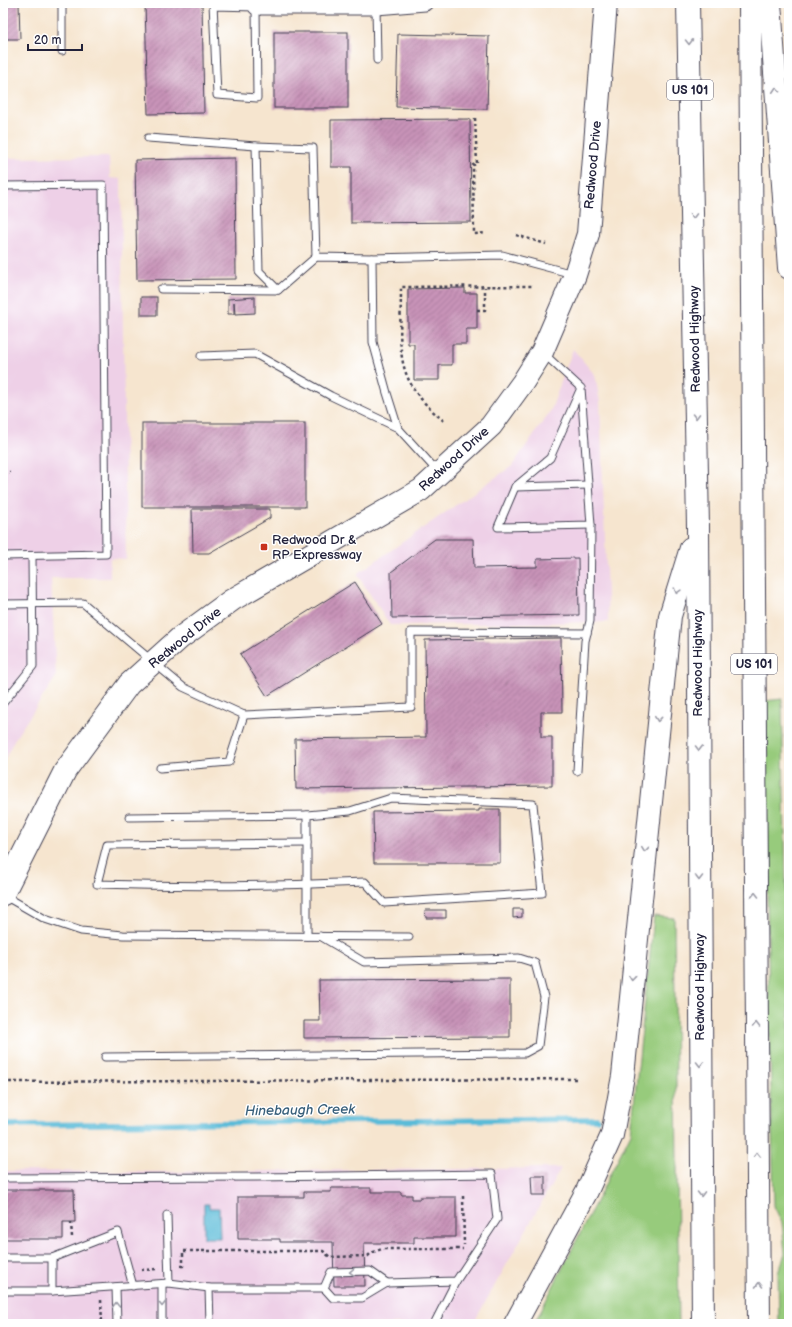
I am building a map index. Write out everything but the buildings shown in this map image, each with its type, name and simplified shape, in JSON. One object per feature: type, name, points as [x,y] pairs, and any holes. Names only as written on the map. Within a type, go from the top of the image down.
[{"type":"main road","name":"Redwood Drive","points":[[3,894],[65,770],[129,684],[180,638],[232,600],[421,490],[491,426],[523,382],[542,352],[575,275],[588,234],[606,3]]},
{"type":"main road","name":"Redwood Highway","points":[[688,3],[698,527],[703,1324]]},
{"type":"main road","name":"US 101","points":[[750,3],[759,1324]]},
{"type":"main road","points":[[770,3],[789,268]]},
{"type":"main road","points":[[515,1324],[587,1191],[612,1135],[623,1076],[670,616],[698,527]]},
{"type":"street","points":[[256,7],[282,5],[337,5],[376,7],[425,3]]},
{"type":"lane","points":[[62,3],[62,51]]},
{"type":"lane","points":[[213,4],[256,7],[257,98],[217,95],[213,4]]},
{"type":"lane","points":[[376,7],[377,60]]},
{"type":"lane","points":[[148,138],[256,146],[313,148],[316,258]]},
{"type":"lane","points":[[256,146],[259,271],[278,290]]},
{"type":"lane","points":[[3,186],[103,186],[106,554],[3,556]]},
{"type":"lane","points":[[161,289],[278,290],[316,258],[502,255],[575,275]]},
{"type":"lane","points":[[372,258],[373,342],[398,428]]},
{"type":"lane","points":[[542,352],[581,388],[591,525],[590,621],[585,641],[577,771]]},
{"type":"lane","points":[[201,356],[255,354],[332,396],[398,428],[439,474]]},
{"type":"lane","points":[[581,388],[550,458],[515,487],[498,527],[591,525]]},
{"type":"lane","points":[[515,487],[588,484]]},
{"type":"lane","points":[[3,703],[33,666],[32,556]]},
{"type":"lane","points":[[3,604],[83,603],[183,688],[244,715],[411,707],[411,632],[587,633]]},
{"type":"lane","points":[[160,768],[229,762],[244,715]]},
{"type":"lane","points":[[128,817],[307,815],[350,811],[391,798],[534,804],[542,893],[384,903],[366,882],[166,887],[97,884],[107,845],[307,843]]},
{"type":"lane","points":[[307,815],[307,936]]},
{"type":"lane","points":[[3,894],[45,919],[81,931],[123,935],[409,937]]},
{"type":"lane","points":[[105,1057],[525,1053],[538,1046],[544,997],[535,963],[519,958],[364,962],[320,936]]},
{"type":"lane","points":[[3,1178],[492,1174],[497,1219],[456,1282],[434,1324]]},
{"type":"lane","points":[[162,1324],[165,1283],[168,1268],[167,1214]]},
{"type":"lane","points":[[3,1258],[52,1258],[118,1232],[133,1286]]},
{"type":"lane","points":[[52,1258],[52,1291]]},
{"type":"lane","points":[[324,1288],[331,1272],[370,1271],[388,1283]]},
{"type":"lane","points":[[3,1291],[52,1291],[165,1283],[209,1288],[324,1288],[333,1298],[362,1298],[388,1283],[456,1282]]},
{"type":"lane","points":[[116,1287],[116,1324]]},
{"type":"lane","points":[[209,1288],[210,1324]]},
{"type":"path","points":[[475,118],[477,164],[473,165],[474,234],[486,233]]},
{"type":"path","points":[[516,235],[546,244]]},
{"type":"path","points":[[444,421],[419,397],[409,382],[402,362],[401,287],[532,286]]},
{"type":"path","points":[[477,310],[484,310],[485,287]]},
{"type":"path","points":[[3,472],[10,472]]},
{"type":"path","points":[[3,1082],[579,1079]]},
{"type":"path","points":[[129,1271],[183,1266],[183,1251],[323,1251],[330,1256],[368,1256],[371,1253],[382,1249],[464,1249],[463,1196]]},
{"type":"path","points":[[71,1222],[72,1239]]},
{"type":"shaded area","points":[[109,157],[110,178],[121,179],[126,559],[110,558],[110,578],[51,578],[56,677],[14,740],[3,763],[3,158]]},
{"type":"shaded area","points":[[573,349],[595,375],[600,402],[608,622],[390,625],[357,574],[512,466],[551,410]]},
{"type":"shaded area","points":[[561,1168],[473,1324],[3,1324],[3,1171],[158,1172]]},
{"type":"green space","points":[[782,699],[789,1027],[789,1324],[779,1324],[778,1273],[785,1254],[782,1223],[774,1206],[764,701]]},
{"type":"green space","points":[[654,916],[674,918],[679,1324],[534,1324],[631,1133]]},
{"type":"water","points":[[204,1204],[209,1204],[209,1208],[219,1208],[220,1238],[204,1238]]},
{"type":"waterway","name":"Hinebaugh Creek","points":[[3,1125],[597,1119]]},
{"type":"place","name":"Redwood Dr & RP Expressway","points":[[264,547]]}]
